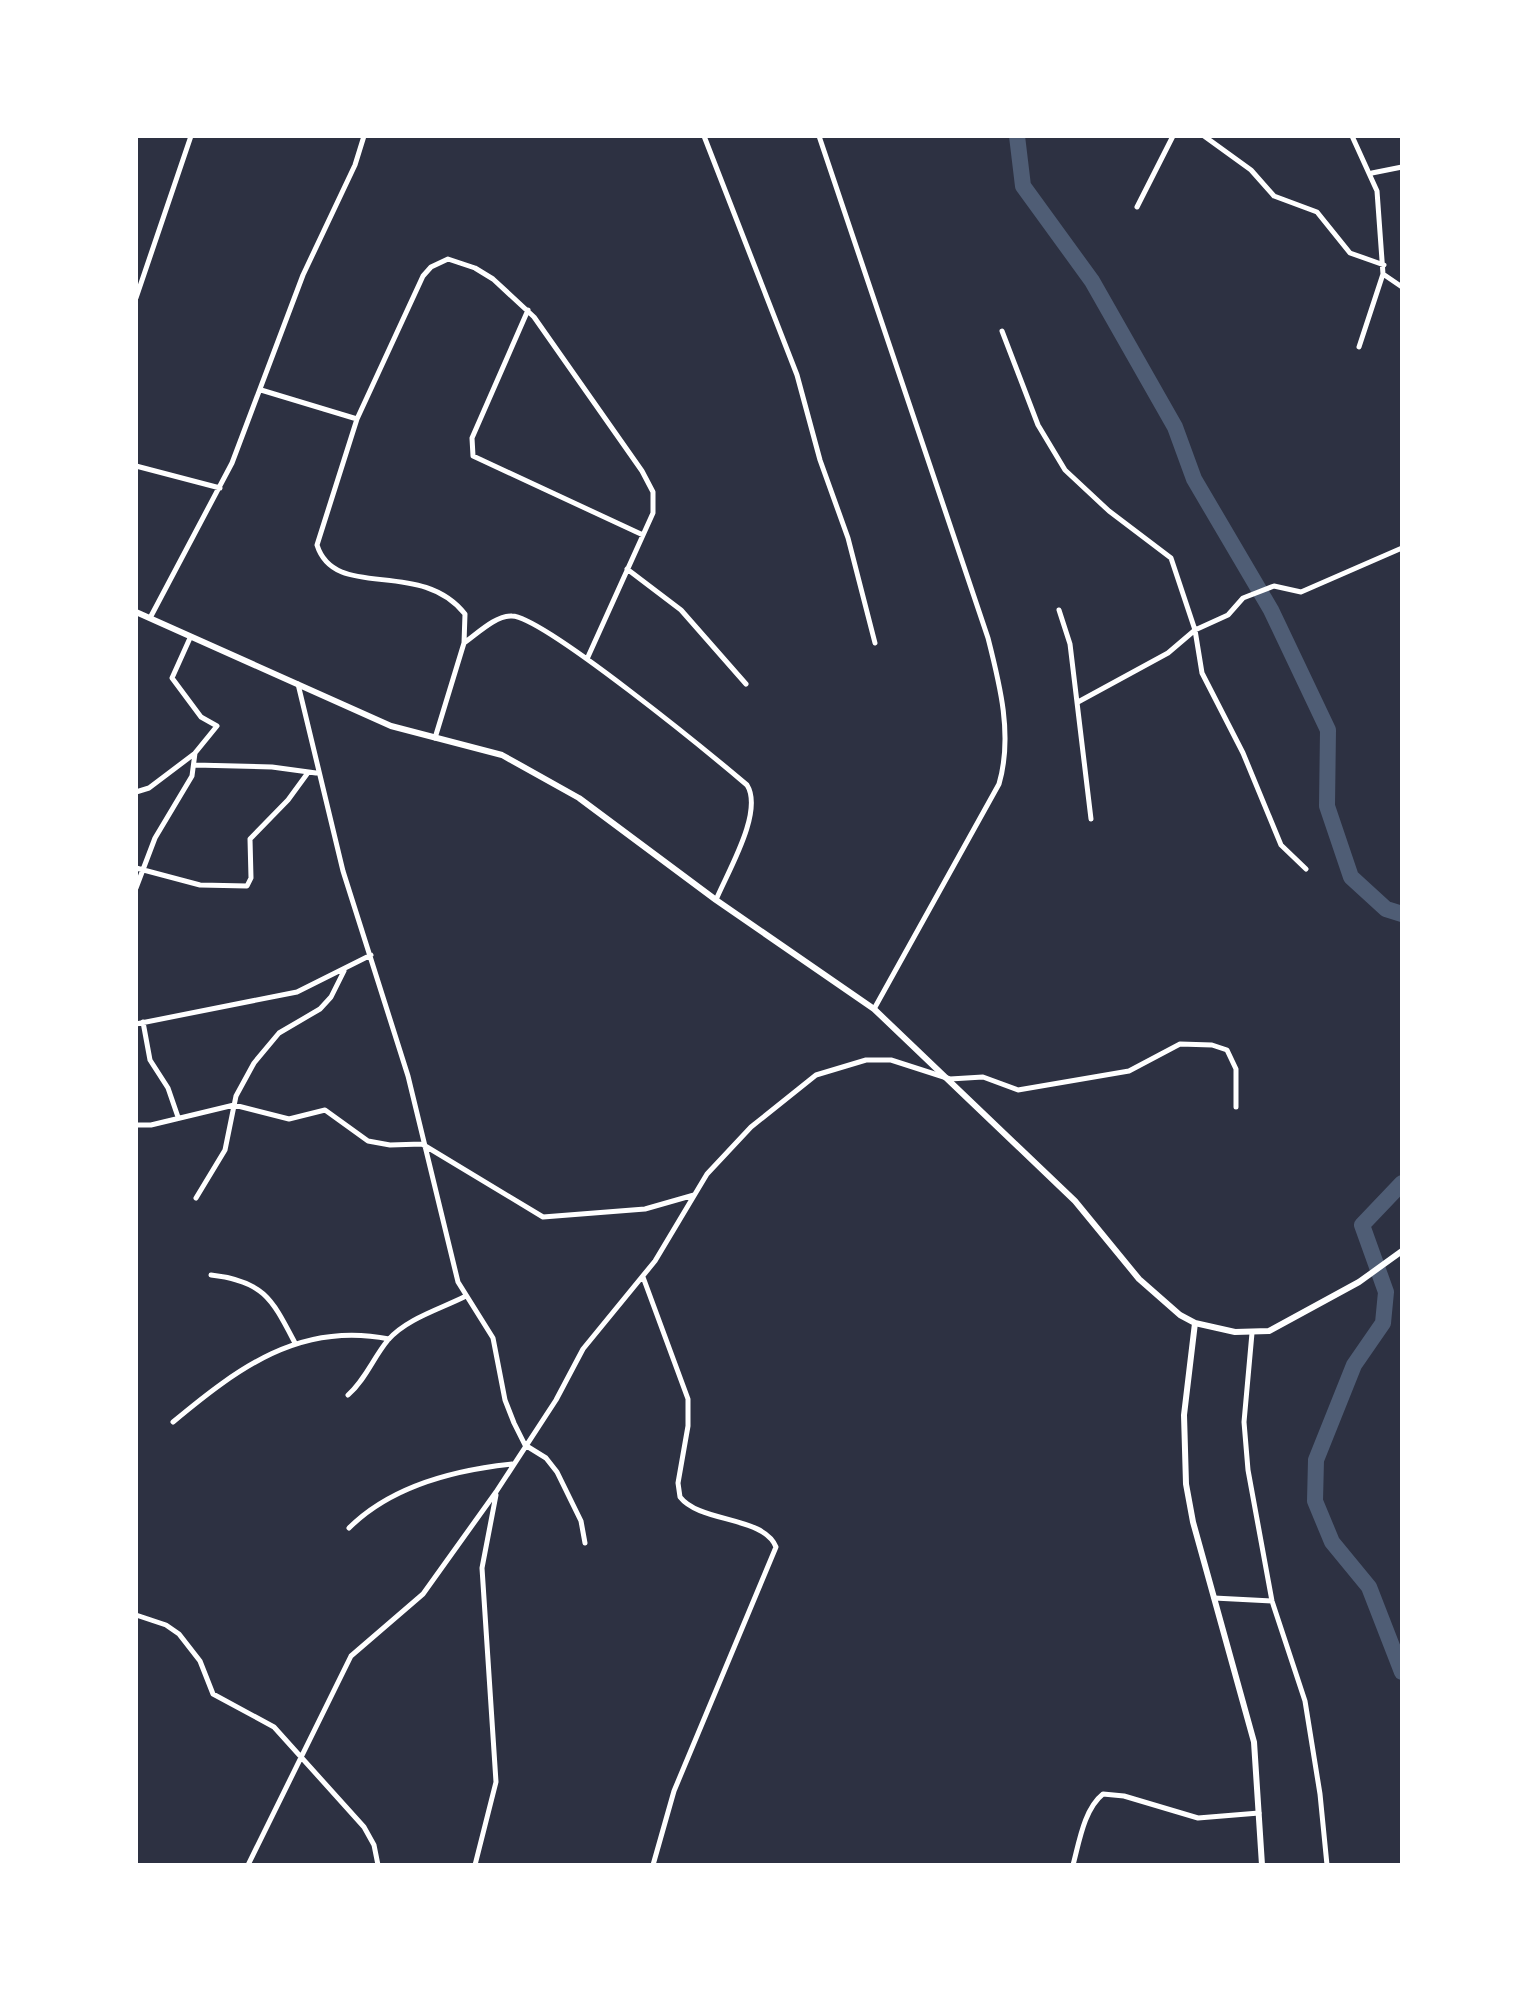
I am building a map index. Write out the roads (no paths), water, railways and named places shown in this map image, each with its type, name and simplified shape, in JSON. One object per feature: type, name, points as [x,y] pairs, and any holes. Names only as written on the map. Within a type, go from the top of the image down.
[{"type":"street","points":[[136,298],[191,136]]},
{"type":"street","points":[[150,618],[220,488],[261,390],[303,275],[355,165],[364,136]]},
{"type":"street","points":[[704,136],[797,375],[820,460],[848,538],[875,643]]},
{"type":"street","points":[[819,136],[988,638],[1005,732],[1005,766],[999,784],[874,1009]]},
{"type":"street","points":[[1137,207],[1173,136]]},
{"type":"street","points":[[1204,136],[1258,176],[1274,196],[1317,212],[1350,253],[1384,265]]},
{"type":"street","points":[[1352,136],[1372,173],[1384,265],[1359,347]]},
{"type":"street","points":[[1372,173],[1402,167]]},
{"type":"street","points":[[435,738],[464,643],[465,614],[429,588],[408,581],[338,574],[320,553],[318,534],[357,419],[423,276],[431,267],[448,259],[467,264],[493,279],[528,310],[628,450],[653,492],[655,506],[587,659]]},
{"type":"street","points":[[1383,274],[1402,287]]},
{"type":"street","points":[[528,310],[472,438],[473,456],[643,535]]},
{"type":"street","points":[[1002,331],[1038,425],[1054,455],[1077,484],[1171,558],[1195,630],[1202,673],[1243,753],[1281,845],[1306,869]]},
{"type":"street","points":[[261,390],[357,419]]},
{"type":"street","points":[[136,466],[220,488]]},
{"type":"street","points":[[1078,702],[1168,653],[1195,630],[1228,615],[1243,598],[1274,586],[1301,592],[1402,548]]},
{"type":"street","points":[[627,569],[681,610],[746,684]]},
{"type":"street","points":[[1059,610],[1070,644],[1091,819]]},
{"type":"street","points":[[136,612],[391,726],[502,755],[550,780],[874,1009],[1075,1201],[1139,1279],[1180,1315],[1195,1323],[1252,1333],[1280,1326],[1359,1282],[1402,1251]]},
{"type":"street","points":[[464,643],[502,618],[515,616],[587,659],[750,789],[752,812],[716,900]]},
{"type":"street","points":[[136,792],[149,788],[195,753],[217,726],[201,717],[172,676],[190,638]]},
{"type":"street","points":[[298,683],[316,773],[343,871],[408,1076],[422,1144],[464,1297],[493,1338],[505,1400],[525,1445],[551,1463],[580,1518],[585,1543]]},
{"type":"street","points":[[136,888],[155,838],[190,782],[195,753]]},
{"type":"street","points":[[195,765],[272,767],[316,773]]},
{"type":"street","points":[[136,868],[200,885],[247,886],[251,878],[250,839],[288,800],[307,774]]},
{"type":"street","points":[[178,1117],[168,1088],[150,1060],[140,1023],[297,992],[371,955]]},
{"type":"street","points":[[196,1198],[225,1150],[234,1105],[246,1076],[272,1040],[287,1026],[320,1009],[336,991],[344,971]]},
{"type":"street","points":[[248,1865],[351,1656],[423,1594],[496,1492],[556,1400],[583,1349],[643,1276],[712,1168],[751,1127],[798,1088],[825,1071],[883,1059],[950,1079],[983,1077],[1018,1090],[1129,1071],[1173,1045],[1212,1045],[1225,1049],[1233,1059],[1238,1077],[1236,1107]]},
{"type":"street","points":[[136,1125],[234,1105],[289,1119],[325,1110],[368,1141],[390,1145],[422,1144],[543,1217],[645,1209],[695,1195]]},
{"type":"street","points":[[211,1275],[250,1284],[269,1296],[295,1343]]},
{"type":"street","points":[[643,1276],[688,1399],[688,1426],[677,1491],[697,1510],[763,1532],[776,1547],[674,1791],[653,1865]]},
{"type":"street","points":[[348,1395],[365,1379],[389,1339],[410,1324],[464,1297]]},
{"type":"street","points":[[1195,1323],[1184,1415],[1186,1484],[1254,1742],[1262,1865]]},
{"type":"street","points":[[173,1422],[227,1378],[295,1343],[351,1333],[389,1339]]},
{"type":"street","points":[[1252,1333],[1244,1422],[1248,1470],[1272,1601],[1305,1701],[1322,1802],[1327,1865]]},
{"type":"street","points":[[349,1528],[374,1507],[423,1484],[454,1473],[513,1464]]},
{"type":"street","points":[[475,1865],[496,1782],[482,1568],[496,1492]]},
{"type":"street","points":[[1214,1598],[1272,1601]]},
{"type":"street","points":[[136,1615],[174,1629],[200,1661],[213,1694],[274,1727],[299,1759],[364,1827],[374,1845],[378,1865]]},
{"type":"street","points":[[1073,1865],[1088,1814],[1095,1800],[1103,1794],[1124,1796],[1198,1818],[1259,1813]]},
{"type":"waterway","points":[[1017,136],[1023,186],[1092,281],[1175,427],[1194,479],[1271,610],[1328,730],[1327,806],[1351,877],[1386,909],[1402,914]]},
{"type":"waterway","points":[[1402,1183],[1362,1225],[1386,1292],[1383,1323],[1354,1365],[1316,1460],[1315,1501],[1332,1542],[1369,1587],[1402,1672]]}]
